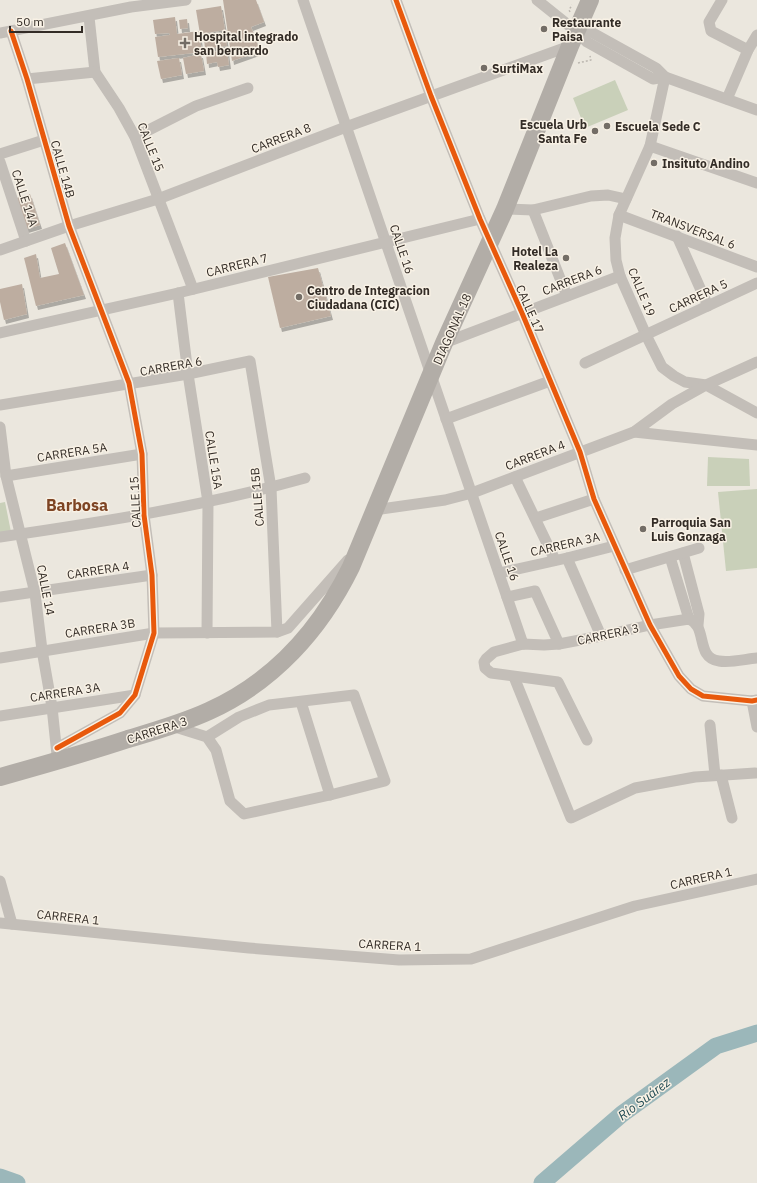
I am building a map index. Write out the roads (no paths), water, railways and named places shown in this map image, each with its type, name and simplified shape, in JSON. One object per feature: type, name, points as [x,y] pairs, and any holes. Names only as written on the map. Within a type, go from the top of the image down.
[{"type":"main road","name":"DIAGONAL 18","points":[[297,648],[320,620],[342,586],[432,376],[444,343],[490,244],[578,40],[590,0]]},
{"type":"main road","name":"CARRERA 3","points":[[1,778],[57,754],[172,726],[210,711],[246,691],[297,648]]},
{"type":"street","points":[[0,33],[88,17],[132,4],[186,0]]},
{"type":"street","name":"CALLE 16","points":[[303,0],[523,644]]},
{"type":"street","name":"CALLE 17","points":[[396,0],[431,96],[490,244],[522,314],[580,452],[594,499],[650,624],[679,676],[691,689],[703,696],[720,699],[755,701]]},
{"type":"street","points":[[537,0],[578,40],[591,32],[656,68],[665,76],[757,110]]},
{"type":"street","points":[[722,0],[709,22],[711,31],[748,50]]},
{"type":"street","name":"CALLE 15","points":[[88,17],[95,72],[119,108],[135,137],[194,289]]},
{"type":"street","name":"CALLE 14B","points":[[11,31],[27,79],[70,226],[102,310]]},
{"type":"street","points":[[727,99],[748,50],[757,35]]},
{"type":"street","name":"CARRERA 8","points":[[0,250],[70,226],[158,199],[578,40]]},
{"type":"street","points":[[27,79],[95,72]]},
{"type":"street","name":"CALLE 19","points":[[665,76],[650,146],[619,214],[615,238],[616,260],[620,276],[662,367],[685,382],[706,385],[757,413]]},
{"type":"street","points":[[135,137],[196,106],[248,88]]},
{"type":"street","points":[[0,154],[44,140]]},
{"type":"street","points":[[650,146],[757,183]]},
{"type":"street","name":"CALLE 14A","points":[[0,162],[3,179],[26,241]]},
{"type":"street","points":[[505,209],[533,210],[591,196],[608,195],[626,198]]},
{"type":"street","points":[[533,210],[567,296]]},
{"type":"street","name":"TRANSVERSAL 6","points":[[619,214],[757,267]]},
{"type":"street","name":"CARRERA 7","points":[[0,333],[178,293],[480,219]]},
{"type":"street","points":[[677,236],[708,306]]},
{"type":"street","name":"CARRERA 6","points":[[444,343],[620,276]]},
{"type":"street","name":"CARRERA 5","points":[[585,362],[757,284]]},
{"type":"street","name":"CALLE 15A","points":[[178,293],[188,374],[208,502],[207,633]]},
{"type":"street","name":"CALLE 15","points":[[102,310],[129,383],[142,454],[144,515],[152,575],[154,633],[135,695]]},
{"type":"street","name":"CARRERA 6","points":[[0,405],[188,374],[250,361]]},
{"type":"street","name":"CALLE 15B","points":[[250,361],[271,488],[277,632]]},
{"type":"street","name":"CARRERA 4","points":[[374,510],[445,500],[472,493],[634,432],[672,404],[706,385],[757,362]]},
{"type":"street","points":[[446,419],[550,380]]},
{"type":"street","name":"CALLE 14","points":[[0,427],[6,476],[35,593],[42,650],[52,707],[57,754]]},
{"type":"street","points":[[634,432],[757,444]]},
{"type":"street","name":"CARRERA 5A","points":[[6,476],[142,454]]},
{"type":"street","points":[[515,477],[555,560]]},
{"type":"street","points":[[0,536],[144,515],[271,488],[305,478]]},
{"type":"street","points":[[536,518],[594,499]]},
{"type":"street","name":"CARRERA 3A","points":[[499,573],[614,546]]},
{"type":"street","points":[[277,632],[288,628],[359,548]]},
{"type":"street","points":[[625,570],[699,548]]},
{"type":"street","points":[[683,553],[699,614],[693,621]]},
{"type":"street","points":[[670,557],[693,621],[708,656],[712,659],[726,662],[757,658]]},
{"type":"street","points":[[567,558],[601,636]]},
{"type":"street","name":"CARRERA 4","points":[[0,597],[152,575]]},
{"type":"street","points":[[507,597],[535,591],[558,644]]},
{"type":"street","name":"CARRERA 3","points":[[523,644],[544,646],[601,636],[650,624],[693,621]]},
{"type":"street","name":"CARRERA 3B","points":[[0,658],[154,633],[277,632]]},
{"type":"street","points":[[523,644],[494,652],[484,662],[485,668],[491,673],[558,682],[587,740]]},
{"type":"street","points":[[514,677],[572,818],[635,788],[695,777],[718,775],[756,775]]},
{"type":"street","points":[[57,754],[120,713],[135,695]]},
{"type":"street","name":"CARRERA 3A","points":[[0,716],[135,695]]},
{"type":"street","points":[[172,726],[207,737],[216,750],[230,801],[244,814],[330,795],[384,781],[354,695],[268,705],[238,717],[207,737]]},
{"type":"street","points":[[755,701],[757,727]]},
{"type":"street","points":[[301,702],[330,795]]},
{"type":"street","points":[[710,724],[718,775],[732,818]]},
{"type":"street","name":"CARRERA 1","points":[[0,923],[241,947],[399,960],[471,959],[635,906],[757,879]]},
{"type":"street","points":[[0,881],[12,924]]},
{"type":"waterway","name":"Río Suárez","points":[[542,1183],[622,1114],[716,1046],[757,1033]]},
{"type":"waterway","name":"Río Suárez","points":[[0,1177],[17,1183]]},
{"type":"place","name":"Restaurante Paisa","points":[[544,29]]},
{"type":"place","name":"Hospital integrado san bernardo","points":[[185,43]]},
{"type":"place","name":"SurtiMax","points":[[484,68]]},
{"type":"place","name":"Escuela Sede C","points":[[607,126]]},
{"type":"place","name":"Escuela Urb Santa Fe","points":[[595,131]]},
{"type":"place","name":"Insituto Andino","points":[[654,163]]},
{"type":"place","name":"Hotel La Realeza","points":[[566,258]]},
{"type":"place","name":"Centro de Integracion Ciudadana (CIC)","points":[[299,297]]},
{"type":"place","name":"Parroquia San Luis Gonzaga","points":[[643,529]]},
{"type":"district","name":"Barbosa","points":[[77,505]]}]
